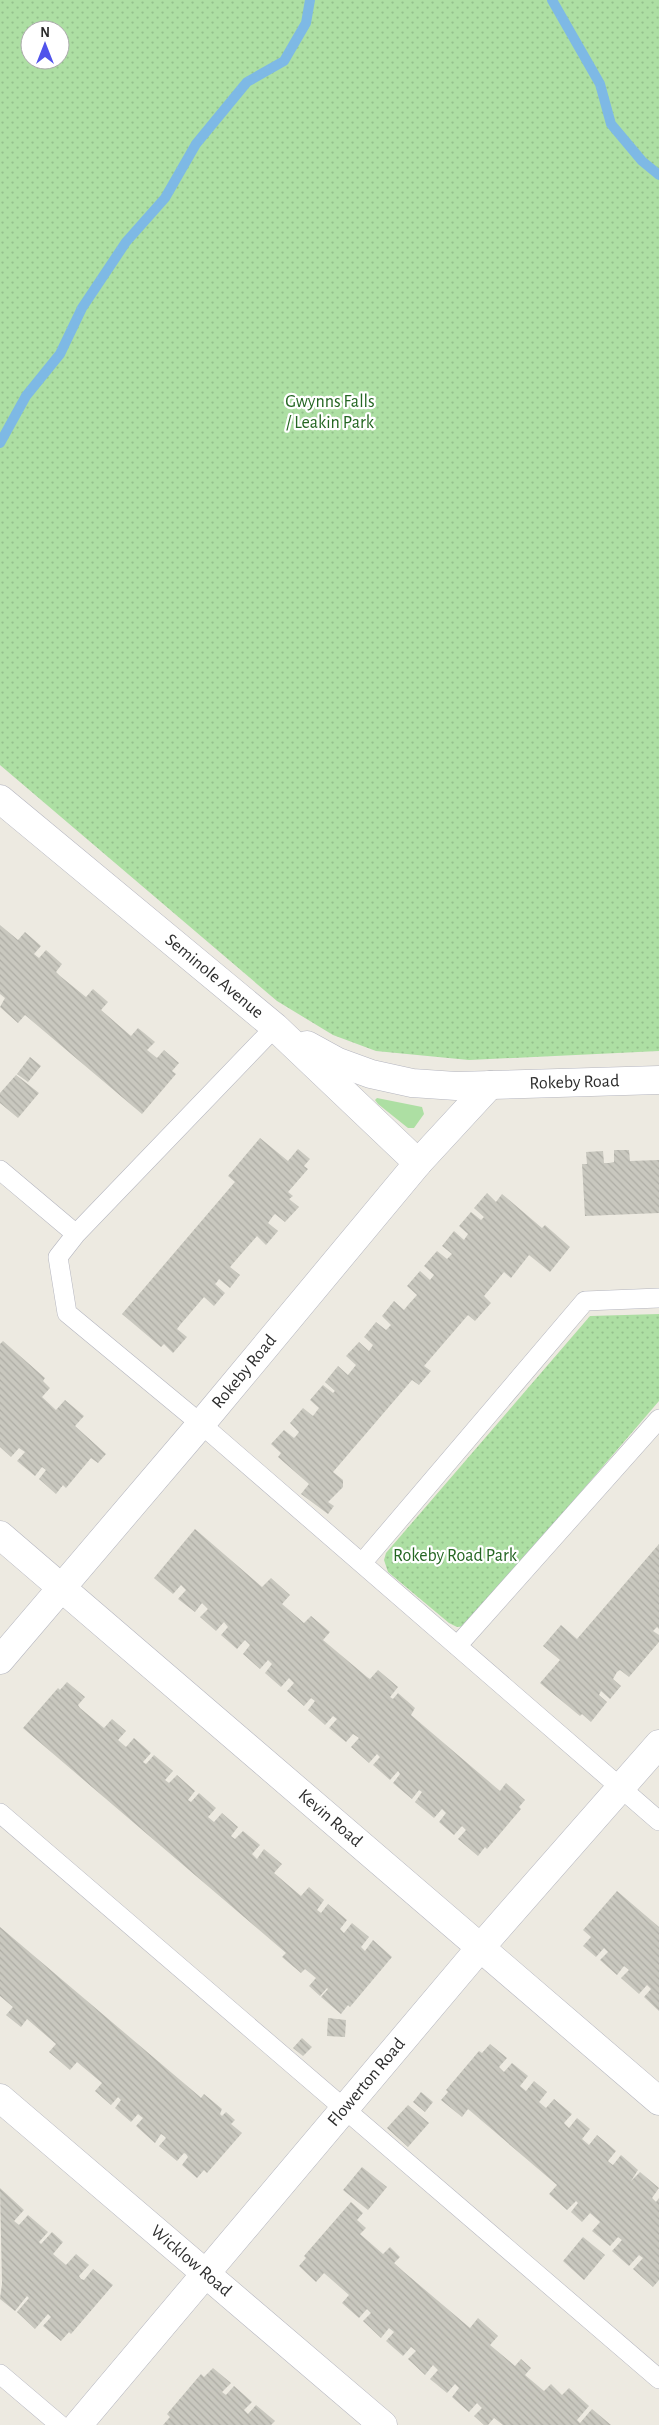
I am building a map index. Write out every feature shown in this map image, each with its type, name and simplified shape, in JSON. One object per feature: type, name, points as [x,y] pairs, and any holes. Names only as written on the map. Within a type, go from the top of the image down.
[{"type":"street","name":"Seminole Avenue","points":[[0,798],[274,1027],[418,1163]]},
{"type":"street","name":"Rokeby Road","points":[[274,1027],[338,1062],[371,1074],[412,1083],[456,1086],[659,1080]]},
{"type":"street","name":"Rokeby Road","points":[[0,1660],[201,1424],[418,1163],[490,1085]]},
{"type":"street","name":"Kevin Road","points":[[0,1535],[659,2101]]},
{"type":"street","name":"Flowerton Road","points":[[78,2425],[480,1948],[659,1744]]},
{"type":"street","name":"Wicklow Road","points":[[0,2098],[383,2425]]},
{"type":"lane","points":[[274,1027],[76,1234],[58,1258],[67,1313],[201,1424],[659,1821]]},
{"type":"lane","points":[[0,1170],[76,1234]]},
{"type":"lane","points":[[362,1563],[585,1302],[659,1298]]},
{"type":"lane","points":[[457,1646],[659,1419]]},
{"type":"lane","points":[[0,1812],[659,2378]]},
{"type":"lane","points":[[0,2374],[60,2425]]},
{"type":"green space","name":"Gwynns Falls / Leakin Park","points":[[0,0],[659,0],[659,1051],[469,1060],[376,1051],[333,1035],[277,1001],[0,765]]},
{"type":"green space","points":[[377,1098],[422,1107],[424,1114],[414,1128],[408,1128],[378,1104],[375,1100]]},
{"type":"green space","name":"Rokeby Road Park","points":[[659,1314],[659,1401],[466,1626],[457,1627],[449,1623],[388,1572],[384,1560],[386,1553],[590,1316]]},
{"type":"building","points":[[0,925],[18,940],[25,932],[41,946],[34,954],[39,958],[46,950],[62,964],[56,972],[86,997],[93,989],[108,1002],[101,1010],[131,1036],[138,1028],[155,1042],[147,1050],[157,1058],[164,1050],[179,1063],[172,1071],[176,1074],[142,1114],[25,1015],[18,1023],[0,1007],[5,998],[0,994]]},
{"type":"building","points":[[30,1057],[41,1066],[28,1082],[17,1074]]},
{"type":"building","points":[[16,1075],[39,1093],[18,1118],[0,1103],[0,1093]]},
{"type":"building","points":[[260,1138],[288,1161],[298,1149],[310,1159],[304,1166],[308,1169],[288,1192],[293,1196],[289,1199],[299,1207],[285,1222],[275,1214],[273,1216],[268,1223],[278,1231],[266,1245],[257,1236],[230,1267],[240,1275],[230,1288],[219,1279],[215,1284],[225,1293],[214,1306],[204,1297],[177,1329],[187,1337],[173,1353],[164,1344],[161,1347],[122,1314],[235,1182],[228,1176]]},
{"type":"building","points":[[614,1150],[629,1150],[630,1161],[659,1160],[659,1213],[585,1216],[582,1164],[587,1164],[586,1152],[603,1151],[604,1163],[609,1163],[614,1162]]},
{"type":"building","points":[[487,1193],[496,1202],[502,1194],[542,1228],[545,1225],[570,1247],[550,1272],[529,1255],[511,1278],[504,1272],[484,1296],[491,1303],[475,1321],[468,1315],[424,1366],[431,1371],[419,1385],[412,1380],[333,1472],[343,1480],[343,1487],[328,1502],[334,1506],[328,1514],[301,1494],[309,1484],[278,1457],[281,1453],[271,1444],[284,1430],[294,1438],[296,1436],[299,1432],[290,1423],[303,1408],[313,1416],[319,1408],[310,1400],[323,1385],[333,1393],[335,1391],[325,1382],[338,1366],[348,1375],[356,1365],[346,1356],[359,1342],[369,1351],[373,1345],[364,1337],[376,1322],[386,1330],[391,1325],[382,1316],[394,1301],[404,1310],[417,1295],[407,1286],[420,1271],[430,1280],[434,1275],[424,1266],[437,1251],[447,1259],[452,1254],[442,1246],[454,1231],[464,1240],[468,1234],[459,1226],[471,1212],[481,1220],[484,1217],[474,1208]]},
{"type":"building","points":[[3,1341],[45,1378],[43,1381],[50,1388],[42,1397],[56,1410],[65,1400],[84,1416],[75,1426],[106,1454],[98,1463],[91,1458],[66,1488],[63,1485],[56,1494],[39,1479],[46,1470],[42,1467],[35,1476],[17,1461],[25,1452],[19,1448],[11,1457],[0,1447],[0,1344]]},
{"type":"building","points":[[195,1529],[262,1587],[271,1578],[290,1595],[282,1604],[304,1623],[311,1616],[330,1632],[323,1640],[370,1679],[378,1670],[398,1687],[390,1697],[393,1699],[398,1693],[415,1708],[411,1715],[500,1791],[506,1783],[525,1800],[519,1807],[521,1809],[487,1849],[485,1847],[478,1856],[458,1839],[466,1830],[462,1826],[454,1835],[439,1822],[446,1813],[442,1809],[434,1818],[415,1802],[422,1792],[419,1790],[412,1799],[393,1783],[400,1774],[398,1771],[390,1780],[373,1765],[380,1757],[377,1754],[369,1763],[351,1747],[359,1738],[353,1734],[346,1742],[329,1728],[337,1719],[333,1716],[325,1725],[308,1710],[315,1701],[311,1698],[304,1706],[287,1691],[294,1683],[289,1678],[281,1687],[265,1673],[272,1664],[268,1660],[260,1669],[243,1654],[250,1645],[245,1640],[237,1649],[221,1635],[228,1627],[224,1622],[216,1631],[200,1617],[208,1609],[202,1603],[195,1612],[178,1599],[186,1590],[181,1585],[173,1594],[154,1578]]},
{"type":"building","points":[[659,1544],[659,1629],[657,1627],[653,1631],[659,1635],[659,1642],[629,1677],[620,1670],[617,1672],[613,1679],[621,1686],[610,1699],[601,1691],[599,1695],[607,1702],[591,1722],[582,1714],[580,1716],[540,1683],[560,1660],[543,1646],[561,1625],[577,1639]]},
{"type":"building","points":[[67,1682],[85,1697],[78,1705],[80,1708],[104,1728],[112,1719],[126,1731],[118,1740],[126,1747],[134,1738],[151,1753],[143,1762],[146,1764],[154,1755],[173,1771],[165,1780],[169,1783],[177,1775],[195,1791],[188,1800],[191,1802],[199,1793],[216,1808],[208,1817],[214,1822],[222,1813],[238,1827],[231,1836],[235,1839],[243,1831],[260,1845],[252,1854],[257,1859],[264,1849],[282,1864],[274,1873],[301,1896],[309,1887],[324,1900],[317,1910],[321,1913],[328,1904],[347,1920],[340,1929],[344,1933],[352,1923],[369,1937],[361,1947],[365,1951],[373,1940],[392,1957],[350,2007],[348,2005],[341,2014],[321,1997],[327,1988],[320,1996],[309,1986],[316,1978],[305,1969],[301,1973],[282,1957],[286,1953],[23,1728],[58,1688],[60,1690]]},
{"type":"building","points":[[617,1891],[659,1927],[659,2011],[644,1997],[651,1989],[647,1985],[639,1994],[621,1978],[629,1970],[624,1966],[617,1975],[600,1960],[608,1952],[604,1948],[596,1957],[583,1946],[591,1937],[583,1930]]},
{"type":"building","points":[[0,1927],[201,2098],[204,2094],[222,2109],[220,2114],[222,2116],[226,2112],[235,2120],[231,2124],[242,2133],[207,2173],[204,2170],[197,2178],[182,2165],[188,2157],[186,2154],[184,2153],[177,2161],[159,2146],[166,2138],[164,2136],[161,2134],[155,2143],[136,2126],[143,2118],[138,2114],[131,2122],[115,2108],[121,2100],[118,2097],[111,2105],[95,2091],[102,2083],[77,2062],[70,2070],[49,2052],[56,2044],[27,2019],[21,2027],[6,2015],[13,2007],[0,1996]]},
{"type":"building","points":[[328,2018],[346,2020],[345,2037],[327,2036]]},
{"type":"building","points":[[302,2038],[312,2047],[303,2056],[293,2048]]},
{"type":"building","points":[[490,2044],[507,2058],[499,2067],[504,2072],[512,2063],[528,2076],[520,2086],[526,2091],[534,2081],[547,2092],[539,2102],[546,2108],[554,2099],[572,2114],[564,2123],[569,2128],[577,2118],[590,2129],[582,2139],[589,2145],[597,2135],[616,2151],[609,2162],[613,2165],[621,2155],[638,2170],[631,2181],[640,2172],[659,2188],[652,2198],[656,2202],[659,2198],[659,2280],[653,2287],[633,2269],[643,2258],[639,2255],[629,2266],[612,2251],[622,2240],[618,2237],[610,2246],[592,2231],[600,2222],[590,2213],[582,2222],[571,2212],[578,2203],[576,2201],[567,2210],[549,2194],[557,2185],[468,2109],[462,2117],[441,2100],[448,2092],[446,2090],[479,2051],[482,2053]]},
{"type":"building","points":[[421,2092],[433,2102],[425,2112],[413,2102]]},
{"type":"building","points":[[408,2105],[429,2123],[408,2147],[387,2128]]},
{"type":"building","points":[[362,2167],[387,2187],[368,2210],[343,2190]]},
{"type":"building","points":[[0,2188],[24,2210],[14,2221],[19,2225],[28,2215],[48,2232],[39,2242],[41,2244],[52,2232],[63,2242],[53,2254],[66,2265],[76,2254],[89,2265],[79,2276],[81,2279],[84,2280],[93,2269],[113,2285],[71,2334],[69,2332],[61,2341],[43,2326],[51,2317],[48,2314],[35,2329],[17,2312],[29,2298],[27,2296],[15,2311],[0,2299],[2,2284]]},
{"type":"building","points":[[351,2202],[363,2213],[357,2220],[366,2228],[360,2234],[383,2254],[390,2247],[400,2257],[394,2263],[470,2328],[478,2318],[498,2336],[490,2345],[515,2366],[521,2359],[531,2368],[525,2375],[544,2391],[551,2384],[562,2395],[569,2388],[589,2406],[577,2420],[580,2423],[592,2409],[611,2425],[503,2425],[494,2418],[488,2425],[484,2425],[474,2416],[482,2408],[477,2403],[469,2412],[452,2397],[459,2388],[455,2384],[447,2393],[430,2379],[438,2370],[433,2365],[425,2375],[408,2359],[416,2351],[411,2347],[403,2356],[386,2341],[394,2332],[389,2328],[381,2338],[363,2321],[371,2313],[367,2309],[359,2318],[342,2303],[349,2295],[324,2273],[316,2282],[299,2266],[306,2258],[304,2256]]},
{"type":"building","points":[[583,2237],[605,2255],[584,2280],[563,2261]]},
{"type":"building","points":[[213,2368],[231,2383],[222,2392],[226,2395],[234,2386],[252,2402],[244,2410],[248,2414],[256,2405],[275,2421],[271,2425],[163,2425],[170,2417],[167,2414],[201,2374],[204,2377]]},
{"type":"waterway","points":[[0,443],[26,396],[60,354],[82,308],[126,242],[165,198],[196,144],[247,82],[284,61],[306,23],[310,0]]},
{"type":"waterway","points":[[552,0],[600,84],[611,124],[642,161],[659,175]]}]
